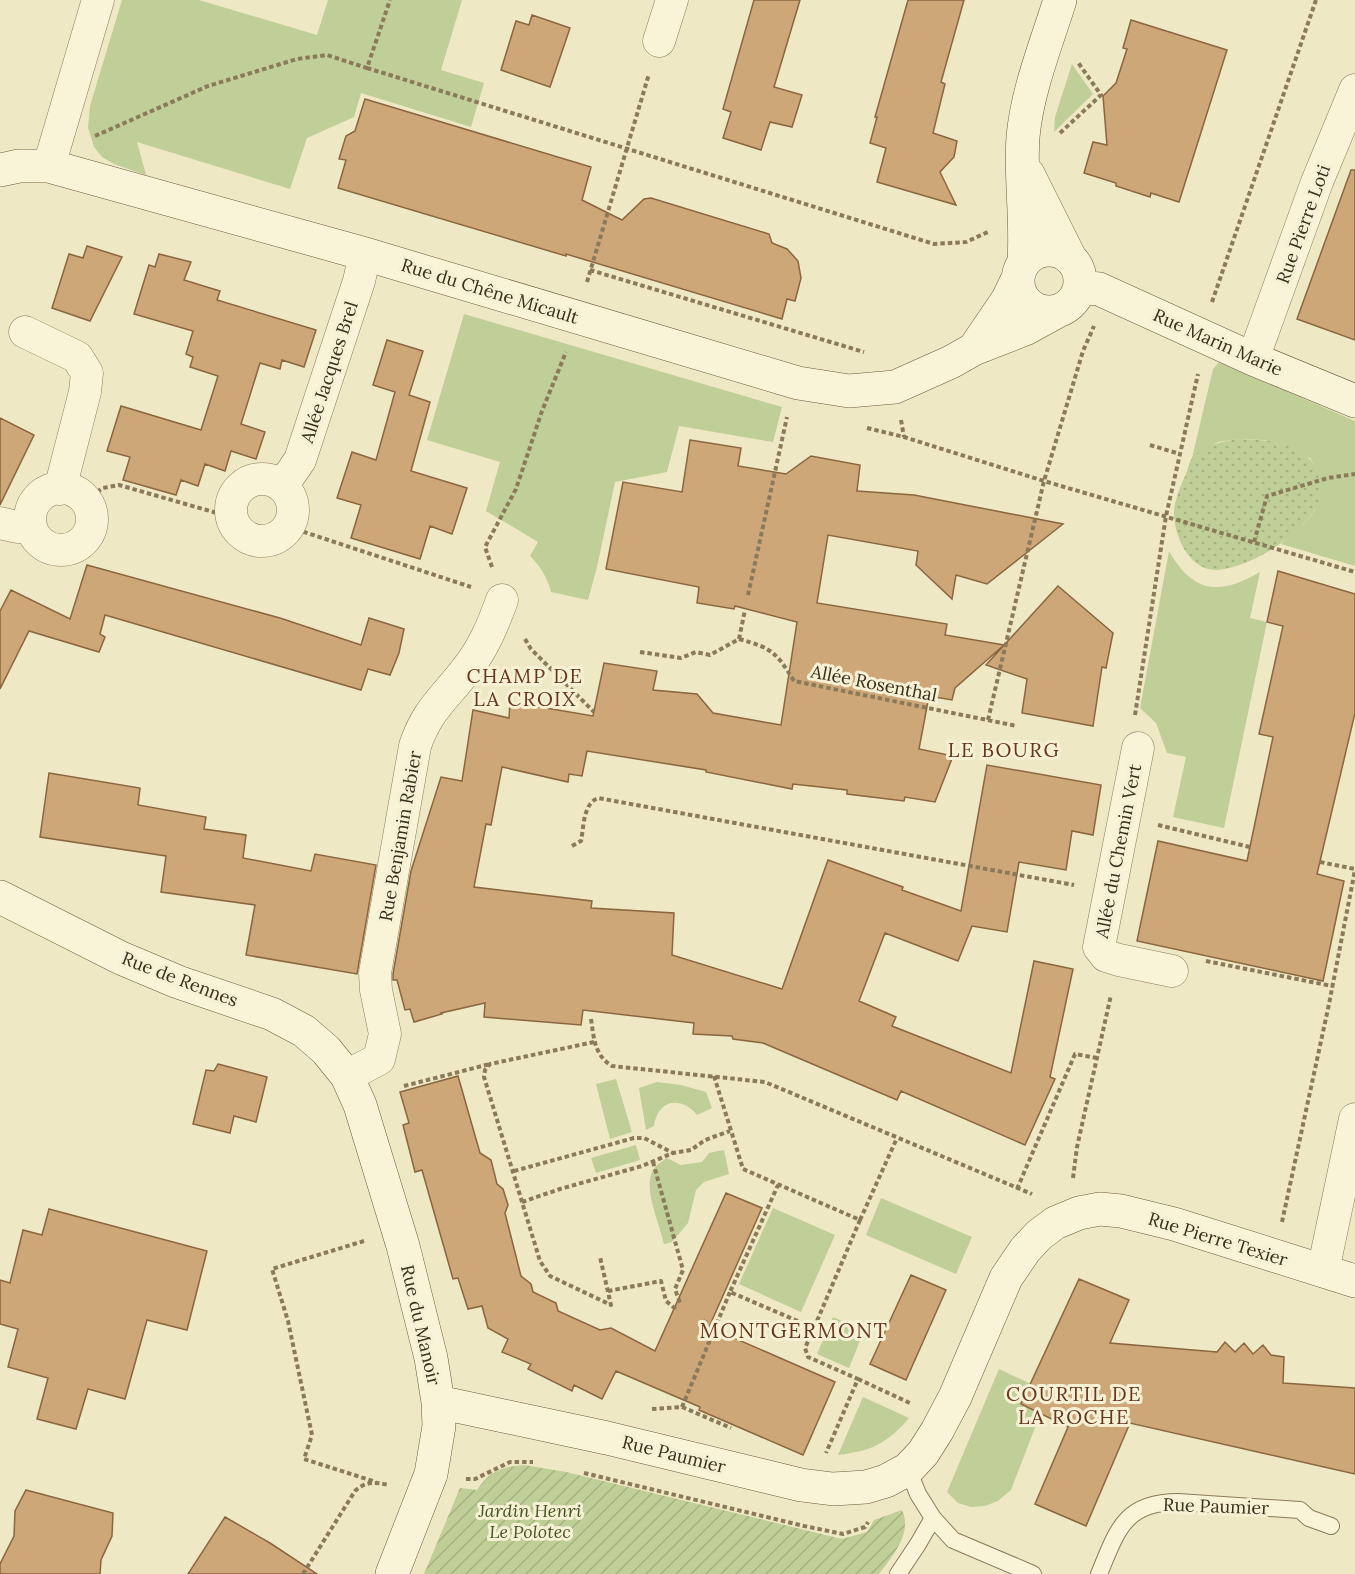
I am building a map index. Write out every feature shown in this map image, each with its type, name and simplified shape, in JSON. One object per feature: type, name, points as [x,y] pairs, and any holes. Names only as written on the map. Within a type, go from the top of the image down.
[{"type":"street","points":[[49,166],[98,0]]},
{"type":"street","points":[[659,41],[672,0]]},
{"type":"street","points":[[1023,166],[1075,273],[1072,303],[1056,312],[1047,312],[1029,305],[1022,298],[1021,270],[1026,238],[1023,166],[1026,112],[1059,0]]},
{"type":"street","name":"Rue Pierre Loti","points":[[1253,359],[1317,182],[1355,90]]},
{"type":"street","name":"Rue du Chêne Micault","points":[[0,170],[19,166],[49,166],[365,254],[787,380],[849,391],[895,387],[974,349],[1025,329],[1056,312]]},
{"type":"street","points":[[1021,270],[1032,254],[1052,250],[1062,252],[1075,273]]},
{"type":"street","name":"Allée Jacques Brel","points":[[282,486],[300,460],[359,281],[365,254]]},
{"type":"street","name":"Rue du Chêne Micault","points":[[974,349],[1008,299],[1021,270]]},
{"type":"street","name":"Rue Marin Marie","points":[[1075,273],[1112,295],[1253,359],[1355,401]]},
{"type":"street","points":[[25,333],[77,357],[87,373],[73,494]]},
{"type":"street","points":[[264,478],[273,480],[282,486],[292,500],[292,518],[289,527],[273,540],[262,542],[242,535],[231,518],[232,498],[237,490],[254,479],[264,478]]},
{"type":"street","points":[[51,490],[73,494],[90,508],[91,528],[79,544],[70,549],[50,548],[41,543],[31,526],[30,517],[36,500],[51,490]]},
{"type":"street","points":[[0,523],[17,527],[31,526]]},
{"type":"street","name":"Rue Benjamin Rabier","points":[[347,1076],[379,1059],[386,1034],[376,990],[375,973],[418,738],[427,716],[467,669],[489,634],[502,600]]},
{"type":"street","name":"Allée du Chemin Vert","points":[[1138,748],[1099,947],[1106,956],[1172,970]]},
{"type":"street","name":"Rue de Rennes","points":[[0,897],[122,958],[280,1018],[304,1031],[326,1050],[347,1076]]},
{"type":"street","name":"Rue du Manoir","points":[[347,1076],[360,1105],[403,1246],[431,1358],[438,1402],[437,1449],[423,1496],[392,1574]]},
{"type":"street","points":[[1323,1271],[1355,1119]]},
{"type":"street","name":"Rue Pierre Texier","points":[[1075,1201],[1100,1209],[1121,1211],[1174,1224],[1355,1281]]},
{"type":"street","name":"Rue Paumier","points":[[438,1402],[608,1438],[801,1485],[833,1490],[866,1487],[886,1481],[908,1469],[923,1453],[938,1431],[1006,1278],[1025,1250],[1075,1201]]},
{"type":"lane","points":[[908,1469],[918,1494],[933,1518],[953,1540],[1033,1574]]},
{"type":"lane","name":"Rue Paumier","points":[[1100,1574],[1119,1528],[1131,1514],[1147,1505],[1178,1502],[1300,1510],[1309,1518],[1331,1526]]},
{"type":"lane","points":[[898,1574],[933,1518]]},
{"type":"path","points":[[367,68],[390,0]]},
{"type":"path","points":[[58,132],[88,139],[208,86],[297,59],[327,55],[934,244],[966,242],[997,229]]},
{"type":"path","points":[[1057,136],[1102,96],[1076,60]]},
{"type":"path","points":[[591,270],[866,352]]},
{"type":"path","points":[[988,720],[1044,481],[1083,351],[1102,309],[1112,295]]},
{"type":"path","points":[[748,595],[789,408]]},
{"type":"path","points":[[858,426],[904,437],[1044,481],[1355,572]]},
{"type":"path","points":[[1150,445],[1180,454]]},
{"type":"path","points":[[1254,542],[1267,496],[1328,478],[1355,474]]},
{"type":"path","points":[[73,494],[119,485],[231,518]]},
{"type":"path","points":[[289,527],[460,582]]},
{"type":"path","points":[[502,600],[531,649],[594,712]]},
{"type":"path","points":[[640,652],[681,658],[696,652],[710,655],[739,639],[745,610]]},
{"type":"path","name":"Allée Rosenthal","points":[[739,639],[765,646],[782,662],[794,681],[1017,726]]},
{"type":"path","points":[[572,846],[581,841],[587,807],[591,801],[598,798],[1110,892]]},
{"type":"path","points":[[1125,817],[1250,847]]},
{"type":"path","points":[[1282,1222],[1355,870],[1320,862]]},
{"type":"path","points":[[1075,1201],[1077,1147],[1119,960]]},
{"type":"path","points":[[1205,960],[1332,986]]},
{"type":"path","points":[[591,1019],[594,1042],[603,1060],[612,1066],[765,1082],[1042,1197]]},
{"type":"path","points":[[394,1088],[490,1064],[594,1042]]},
{"type":"path","points":[[1017,1188],[1075,1054],[1097,1058]]},
{"type":"path","points":[[490,1064],[485,1070],[484,1077],[540,1261],[550,1276],[612,1305],[600,1257]]},
{"type":"path","points":[[714,1076],[743,1169],[860,1220]]},
{"type":"path","points":[[522,1202],[634,1169],[673,1153],[691,1150],[705,1140],[730,1131]]},
{"type":"path","points":[[514,1171],[634,1138],[644,1138],[673,1153]]},
{"type":"path","points":[[897,1138],[805,1348],[808,1358],[921,1408]]},
{"type":"path","points":[[653,1162],[683,1270],[675,1289],[680,1303]]},
{"type":"path","points":[[694,1378],[778,1185]]},
{"type":"path","points":[[370,1239],[272,1269],[288,1321],[312,1435],[304,1459],[423,1496]]},
{"type":"path","points":[[608,1290],[661,1281],[666,1301],[677,1310]]},
{"type":"path","points":[[730,1292],[814,1328]]},
{"type":"path","points":[[703,1321],[716,1327]]},
{"type":"path","points":[[834,1434],[858,1379]]},
{"type":"path","points":[[462,1480],[475,1479],[510,1462],[538,1463]]},
{"type":"path","points":[[303,1574],[355,1491],[362,1484],[376,1482]]},
{"type":"green space","points":[[122,0],[199,0],[317,35],[328,0],[462,0],[441,70],[484,83],[471,127],[361,93],[354,117],[307,138],[290,189],[137,142],[146,175],[114,164],[102,157],[94,147],[88,128],[90,106]]},
{"type":"green space","points":[[1072,64],[1093,94],[1054,132],[1055,117]]},
{"type":"green space","points":[[464,314],[782,407],[773,442],[679,426],[667,472],[615,482],[588,600],[551,592],[543,572],[530,556],[538,542],[486,511],[500,462],[427,440]]},
{"type":"green space","points":[[1219,362],[1355,421],[1355,566],[1281,544],[1304,524],[1315,510],[1321,481],[1310,458],[1265,440],[1239,439],[1218,442],[1192,458],[1213,369]]},
{"type":"green space","points":[[1239,439],[1280,443],[1293,446],[1303,452],[1316,467],[1322,485],[1318,502],[1308,520],[1272,549],[1252,560],[1232,567],[1216,570],[1206,568],[1191,558],[1180,541],[1175,522],[1175,503],[1193,457],[1214,444]]},
{"type":"green space","points":[[1169,551],[1188,575],[1208,586],[1232,585],[1260,572],[1250,618],[1267,622],[1224,828],[1173,817],[1186,757],[1167,753],[1156,723],[1140,708]]},
{"type":"green space","points":[[616,1079],[632,1132],[610,1139],[596,1084]]},
{"type":"green space","points":[[657,1082],[681,1085],[706,1092],[712,1108],[697,1115],[684,1105],[671,1103],[660,1110],[654,1126],[646,1130],[639,1088]]},
{"type":"green space","points":[[636,1145],[640,1160],[596,1173],[591,1158]]},
{"type":"green space","points":[[724,1150],[729,1174],[704,1182],[696,1190],[688,1223],[672,1242],[664,1244],[650,1190],[653,1169],[667,1158],[681,1165],[702,1162],[709,1153]]},
{"type":"green space","points":[[881,1198],[972,1237],[956,1274],[866,1235]]},
{"type":"green space","points":[[773,1208],[835,1235],[801,1312],[739,1284]]},
{"type":"green space","points":[[833,1317],[864,1331],[849,1368],[817,1354]]},
{"type":"green space","points":[[999,1369],[1031,1384],[1041,1412],[1011,1490],[998,1501],[985,1506],[971,1507],[958,1503],[947,1492]]},
{"type":"green space","points":[[863,1397],[909,1418],[878,1445],[838,1455]]},
{"type":"green space","name":"Jardin Henri Le Polotec","points":[[524,1465],[566,1472],[842,1539],[867,1532],[874,1520],[902,1510],[905,1527],[900,1544],[879,1574],[424,1574],[460,1488],[477,1490],[487,1478],[497,1471]]},
{"type":"building","points":[[754,0],[800,0],[774,87],[802,95],[792,127],[770,122],[761,150],[723,138],[731,112],[723,109]]},
{"type":"building","points":[[908,0],[964,0],[941,82],[945,84],[933,133],[957,141],[954,157],[940,172],[956,205],[877,182],[886,148],[870,143],[877,117],[875,117]]},
{"type":"building","points":[[532,15],[570,28],[550,87],[501,70],[516,21],[529,25]]},
{"type":"building","points":[[1131,20],[1227,50],[1179,202],[1151,193],[1150,197],[1084,173],[1093,142],[1107,145],[1103,96],[1116,83],[1127,49],[1123,48]]},
{"type":"building","points":[[365,99],[591,167],[582,200],[622,220],[644,199],[651,198],[769,234],[772,243],[787,249],[798,261],[801,278],[795,301],[787,299],[782,319],[338,188],[346,160],[339,159],[346,136],[355,131]]},
{"type":"building","points":[[1351,170],[1355,170],[1355,340],[1297,319]]},
{"type":"building","points":[[87,246],[122,257],[90,321],[52,308],[69,254],[83,258]]},
{"type":"building","points":[[159,254],[191,262],[184,280],[220,291],[217,300],[316,330],[304,367],[282,360],[280,369],[260,363],[241,424],[265,432],[256,459],[231,451],[225,471],[205,464],[198,486],[181,480],[176,495],[123,480],[130,457],[107,451],[121,406],[201,430],[218,376],[190,367],[193,357],[186,354],[193,331],[134,314],[149,265],[155,267]]},
{"type":"building","points":[[387,340],[423,351],[409,395],[430,402],[411,471],[467,488],[452,534],[430,526],[420,559],[351,538],[361,505],[337,498],[352,452],[376,460],[395,392],[373,385]]},
{"type":"building","points":[[0,418],[34,435],[0,505]]},
{"type":"building","points":[[690,440],[741,448],[738,466],[786,474],[811,456],[860,465],[857,491],[914,495],[1063,524],[987,584],[956,575],[952,599],[916,565],[918,551],[828,535],[817,603],[947,624],[945,635],[1004,645],[955,688],[952,700],[929,696],[919,749],[953,756],[935,802],[905,797],[904,801],[847,794],[847,790],[793,784],[792,789],[706,772],[706,770],[587,751],[582,776],[569,774],[568,782],[502,767],[491,825],[486,824],[474,887],[592,901],[591,908],[674,913],[672,955],[782,989],[828,860],[961,911],[987,765],[1101,785],[1093,835],[1072,831],[1066,870],[1019,862],[1007,932],[972,926],[958,961],[885,933],[859,1001],[896,1017],[892,1026],[1011,1073],[1034,961],[1073,969],[1050,1077],[1055,1079],[1025,1145],[901,1091],[897,1100],[763,1043],[733,1039],[732,1036],[693,1034],[694,1023],[583,1010],[581,1025],[484,1017],[485,1003],[414,1022],[410,1009],[405,1010],[397,980],[393,980],[393,974],[411,871],[441,777],[462,781],[473,710],[509,718],[510,702],[593,716],[604,663],[657,671],[653,690],[697,694],[713,713],[781,725],[797,622],[735,606],[734,609],[697,603],[699,587],[606,569],[623,482],[682,492]]},
{"type":"building","points":[[87,565],[280,618],[361,645],[369,618],[404,629],[399,653],[390,675],[368,669],[361,690],[105,615],[100,634],[105,637],[99,652],[29,631],[0,689],[0,611],[11,590],[70,619]]},
{"type":"building","points":[[1278,571],[1355,594],[1355,713],[1317,874],[1344,881],[1323,981],[1137,941],[1158,841],[1247,861],[1273,737],[1259,734],[1283,626],[1267,622]]},
{"type":"building","points":[[1058,586],[1113,633],[1106,668],[1102,667],[1093,726],[1022,713],[1027,679],[986,665]]},
{"type":"building","points":[[49,773],[140,788],[138,805],[206,817],[204,829],[246,835],[243,858],[311,871],[315,854],[376,865],[357,974],[246,955],[255,905],[161,892],[166,856],[40,837]]},
{"type":"building","points":[[218,1064],[267,1077],[256,1122],[234,1116],[230,1133],[193,1124],[206,1070],[214,1071]]},
{"type":"building","points":[[458,1076],[480,1153],[491,1160],[497,1184],[503,1189],[508,1205],[505,1213],[521,1276],[531,1284],[533,1292],[556,1303],[558,1311],[600,1330],[611,1328],[655,1351],[726,1193],[762,1208],[709,1327],[835,1382],[803,1455],[616,1371],[602,1399],[574,1385],[572,1391],[528,1369],[531,1364],[502,1352],[508,1339],[488,1328],[482,1306],[468,1309],[458,1278],[453,1279],[422,1170],[415,1172],[403,1125],[409,1123],[400,1092]]},
{"type":"building","points":[[49,1209],[207,1251],[187,1330],[147,1320],[125,1399],[88,1389],[76,1429],[37,1419],[48,1378],[8,1367],[18,1329],[0,1324],[0,1280],[10,1283],[23,1230],[42,1235]]},
{"type":"building","points":[[911,1275],[946,1290],[906,1380],[870,1364]]},
{"type":"building","points":[[1079,1279],[1129,1300],[1110,1343],[1217,1352],[1225,1342],[1235,1352],[1244,1343],[1253,1354],[1263,1345],[1271,1355],[1284,1357],[1283,1383],[1355,1388],[1355,1474],[1130,1423],[1086,1526],[1035,1504],[1068,1427],[1021,1404]]},
{"type":"building","points":[[26,1490],[113,1513],[112,1536],[101,1560],[100,1574],[0,1574],[0,1564],[14,1536],[15,1511]]},
{"type":"building","points":[[225,1517],[270,1543],[317,1574],[188,1574]]},
{"type":"district","name":"CHAMP DE LA CROIX","points":[[525,686]]},
{"type":"district","name":"LE BOURG","points":[[1004,749]]},
{"type":"district","name":"MONTGERMONT","points":[[794,1330]]},
{"type":"district","name":"COURTIL DE LA ROCHE","points":[[1074,1404]]}]
